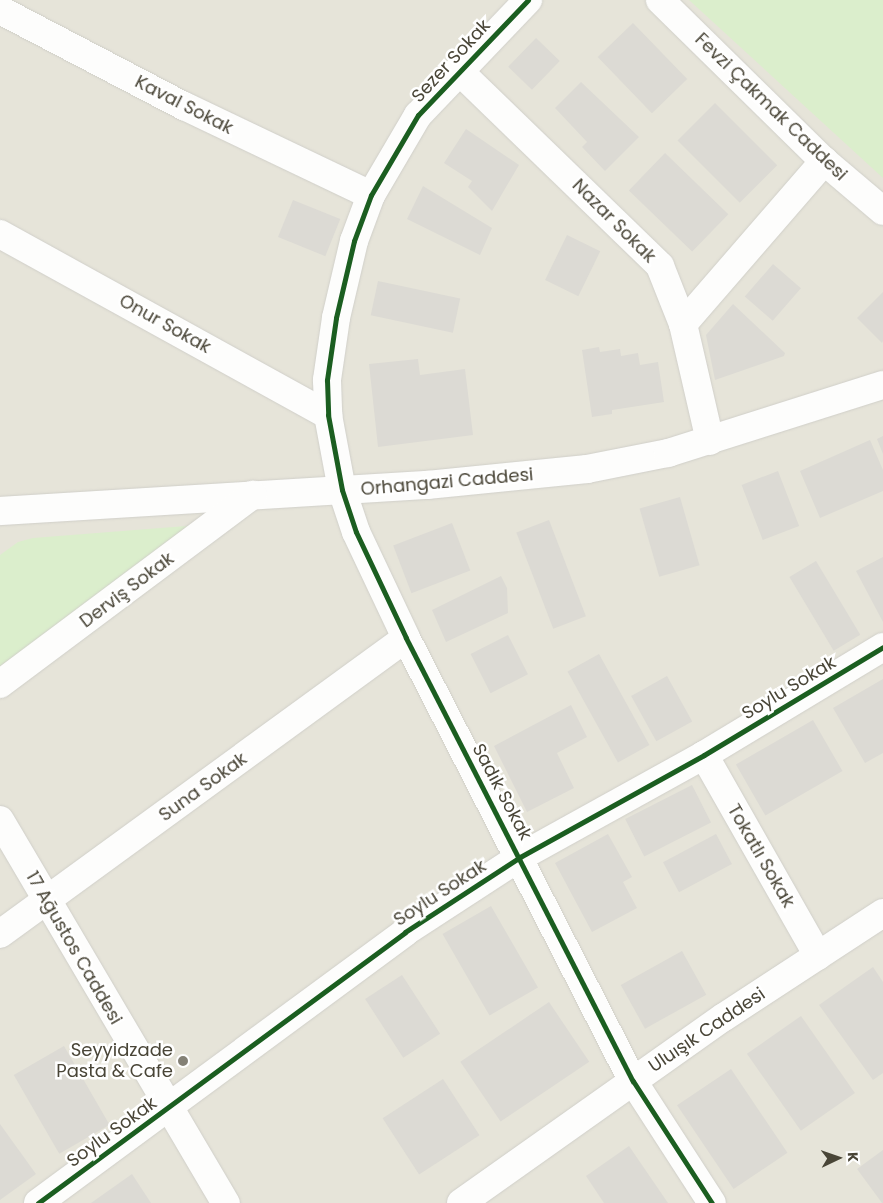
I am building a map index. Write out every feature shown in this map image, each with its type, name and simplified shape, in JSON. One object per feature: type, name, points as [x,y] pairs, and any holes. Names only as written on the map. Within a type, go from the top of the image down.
[{"type":"street","name":"Sezer Sokak","points":[[342,490],[328,415],[327,380],[336,318],[354,240],[371,195],[418,115],[458,70],[528,0]]},
{"type":"street","name":"Fevzi Çakmak Caddesi","points":[[660,0],[824,161],[883,211]]},
{"type":"street","name":"Kaval Sokak","points":[[0,10],[184,106],[371,195]]},
{"type":"street","name":"Nazar Sokak","points":[[458,70],[642,246],[660,266],[682,324],[710,441]]},
{"type":"street","points":[[682,324],[824,161]]},
{"type":"street","name":"Onur Sokak","points":[[0,234],[328,415]]},
{"type":"street","name":"Orhangazi Caddesi","points":[[13,510],[342,490],[587,469],[710,441],[883,385]]},
{"type":"street","name":"Sadık Sokak","points":[[342,490],[356,532],[406,638],[520,857],[633,1081],[712,1203]]},
{"type":"street","name":"Derviş Sokak","points":[[0,684],[253,495]]},
{"type":"street","points":[[0,530],[13,510]]},
{"type":"street","name":"Suna Sokak","points":[[0,934],[47,902],[406,638]]},
{"type":"street","name":"Soylu Sokak","points":[[38,1203],[405,932],[520,857],[704,756],[883,647]]},
{"type":"street","name":"Tokatlı Sokak","points":[[704,756],[818,956]]},
{"type":"street","name":"17 Ağustos Caddesi","points":[[0,820],[168,1108],[226,1203]]},
{"type":"street","name":"Uluışık Caddesi","points":[[461,1203],[633,1081],[883,913]]},
{"type":"shaded area","points":[[0,0],[883,0],[883,1203],[0,1203]]},
{"type":"green space","points":[[689,0],[883,0],[883,178]]},
{"type":"green space","points":[[199,525],[0,669],[0,555],[18,542],[33,538]]},
{"type":"building","points":[[633,23],[687,79],[652,113],[598,57]]},
{"type":"building","points":[[536,38],[560,61],[532,90],[508,67]]},
{"type":"building","points":[[581,82],[639,137],[605,171],[582,147],[587,142],[555,108]]},
{"type":"building","points":[[715,103],[777,165],[740,203],[678,140]]},
{"type":"building","points":[[466,129],[519,165],[492,211],[468,187],[472,181],[444,163]]},
{"type":"building","points":[[665,153],[728,214],[692,252],[629,190]]},
{"type":"building","points":[[423,186],[492,228],[480,255],[407,219]]},
{"type":"building","points":[[293,200],[340,219],[325,256],[278,237]]},
{"type":"building","points":[[567,235],[600,251],[578,296],[545,280]]},
{"type":"building","points":[[773,264],[801,288],[773,321],[745,296]]},
{"type":"building","points":[[378,281],[460,298],[453,333],[371,315]]},
{"type":"building","points":[[883,292],[883,341],[882,343],[857,318]]},
{"type":"building","points":[[733,304],[785,353],[784,356],[715,380],[706,335]]},
{"type":"building","points":[[599,347],[600,352],[620,349],[621,356],[638,353],[640,365],[658,362],[664,402],[612,410],[612,414],[592,417],[582,350]]},
{"type":"building","points":[[418,359],[420,375],[465,369],[473,435],[378,447],[369,364]]},
{"type":"building","points":[[883,436],[883,454],[877,439]]},
{"type":"building","points":[[870,440],[883,470],[883,491],[820,518],[800,471]]},
{"type":"building","points":[[778,471],[799,526],[763,540],[742,485]]},
{"type":"building","points":[[680,497],[700,565],[659,577],[640,509]]},
{"type":"building","points":[[549,520],[586,616],[553,629],[516,533]]},
{"type":"building","points":[[452,523],[470,571],[411,593],[393,546]]},
{"type":"building","points":[[883,557],[883,622],[856,571]]},
{"type":"building","points":[[816,561],[860,635],[834,651],[789,577]]},
{"type":"building","points":[[501,576],[507,588],[508,613],[446,642],[432,610]]},
{"type":"building","points":[[508,635],[528,674],[491,693],[471,654]]},
{"type":"building","points":[[599,654],[649,745],[618,762],[568,671]]},
{"type":"building","points":[[667,676],[692,721],[656,741],[631,696]]},
{"type":"building","points":[[883,679],[883,753],[865,763],[833,708]]},
{"type":"building","points":[[571,705],[587,737],[557,753],[574,788],[527,812],[494,746]]},
{"type":"building","points":[[813,720],[843,771],[765,816],[736,765]]},
{"type":"building","points":[[692,785],[711,822],[644,856],[625,819]]},
{"type":"building","points":[[608,834],[632,877],[623,882],[637,908],[592,932],[555,863]]},
{"type":"building","points":[[716,834],[732,864],[679,892],[663,862]]},
{"type":"building","points":[[491,906],[538,987],[490,1015],[443,934]]},
{"type":"building","points":[[682,951],[706,995],[645,1029],[621,985]]},
{"type":"building","points":[[873,967],[883,982],[883,1073],[873,1080],[819,1005]]},
{"type":"building","points":[[402,975],[440,1034],[403,1058],[365,999]]},
{"type":"building","points":[[549,1002],[589,1062],[501,1122],[460,1062]]},
{"type":"building","points":[[801,1016],[855,1093],[801,1131],[747,1054]]},
{"type":"building","points":[[64,1046],[110,1125],[59,1154],[14,1075]]},
{"type":"building","points":[[731,1069],[787,1153],[734,1189],[677,1105]]},
{"type":"building","points":[[443,1079],[479,1135],[419,1174],[383,1118]]},
{"type":"building","points":[[0,1124],[36,1174],[0,1200]]},
{"type":"building","points":[[629,1146],[668,1203],[604,1203],[586,1176]]},
{"type":"building","points":[[883,1150],[883,1203],[882,1203],[857,1169]]},
{"type":"building","points":[[132,1174],[151,1203],[91,1203]]},
{"type":"cycle path","points":[[528,0],[418,115],[371,195],[354,241],[336,318],[327,380],[328,415],[342,490],[356,532],[406,638],[633,1081],[712,1203]]},
{"type":"cycle path","points":[[38,1203],[405,932],[520,857],[704,755],[883,647]]},
{"type":"place","name":"Seyyidzade Pasta & Cafe","points":[[183,1061]]}]
